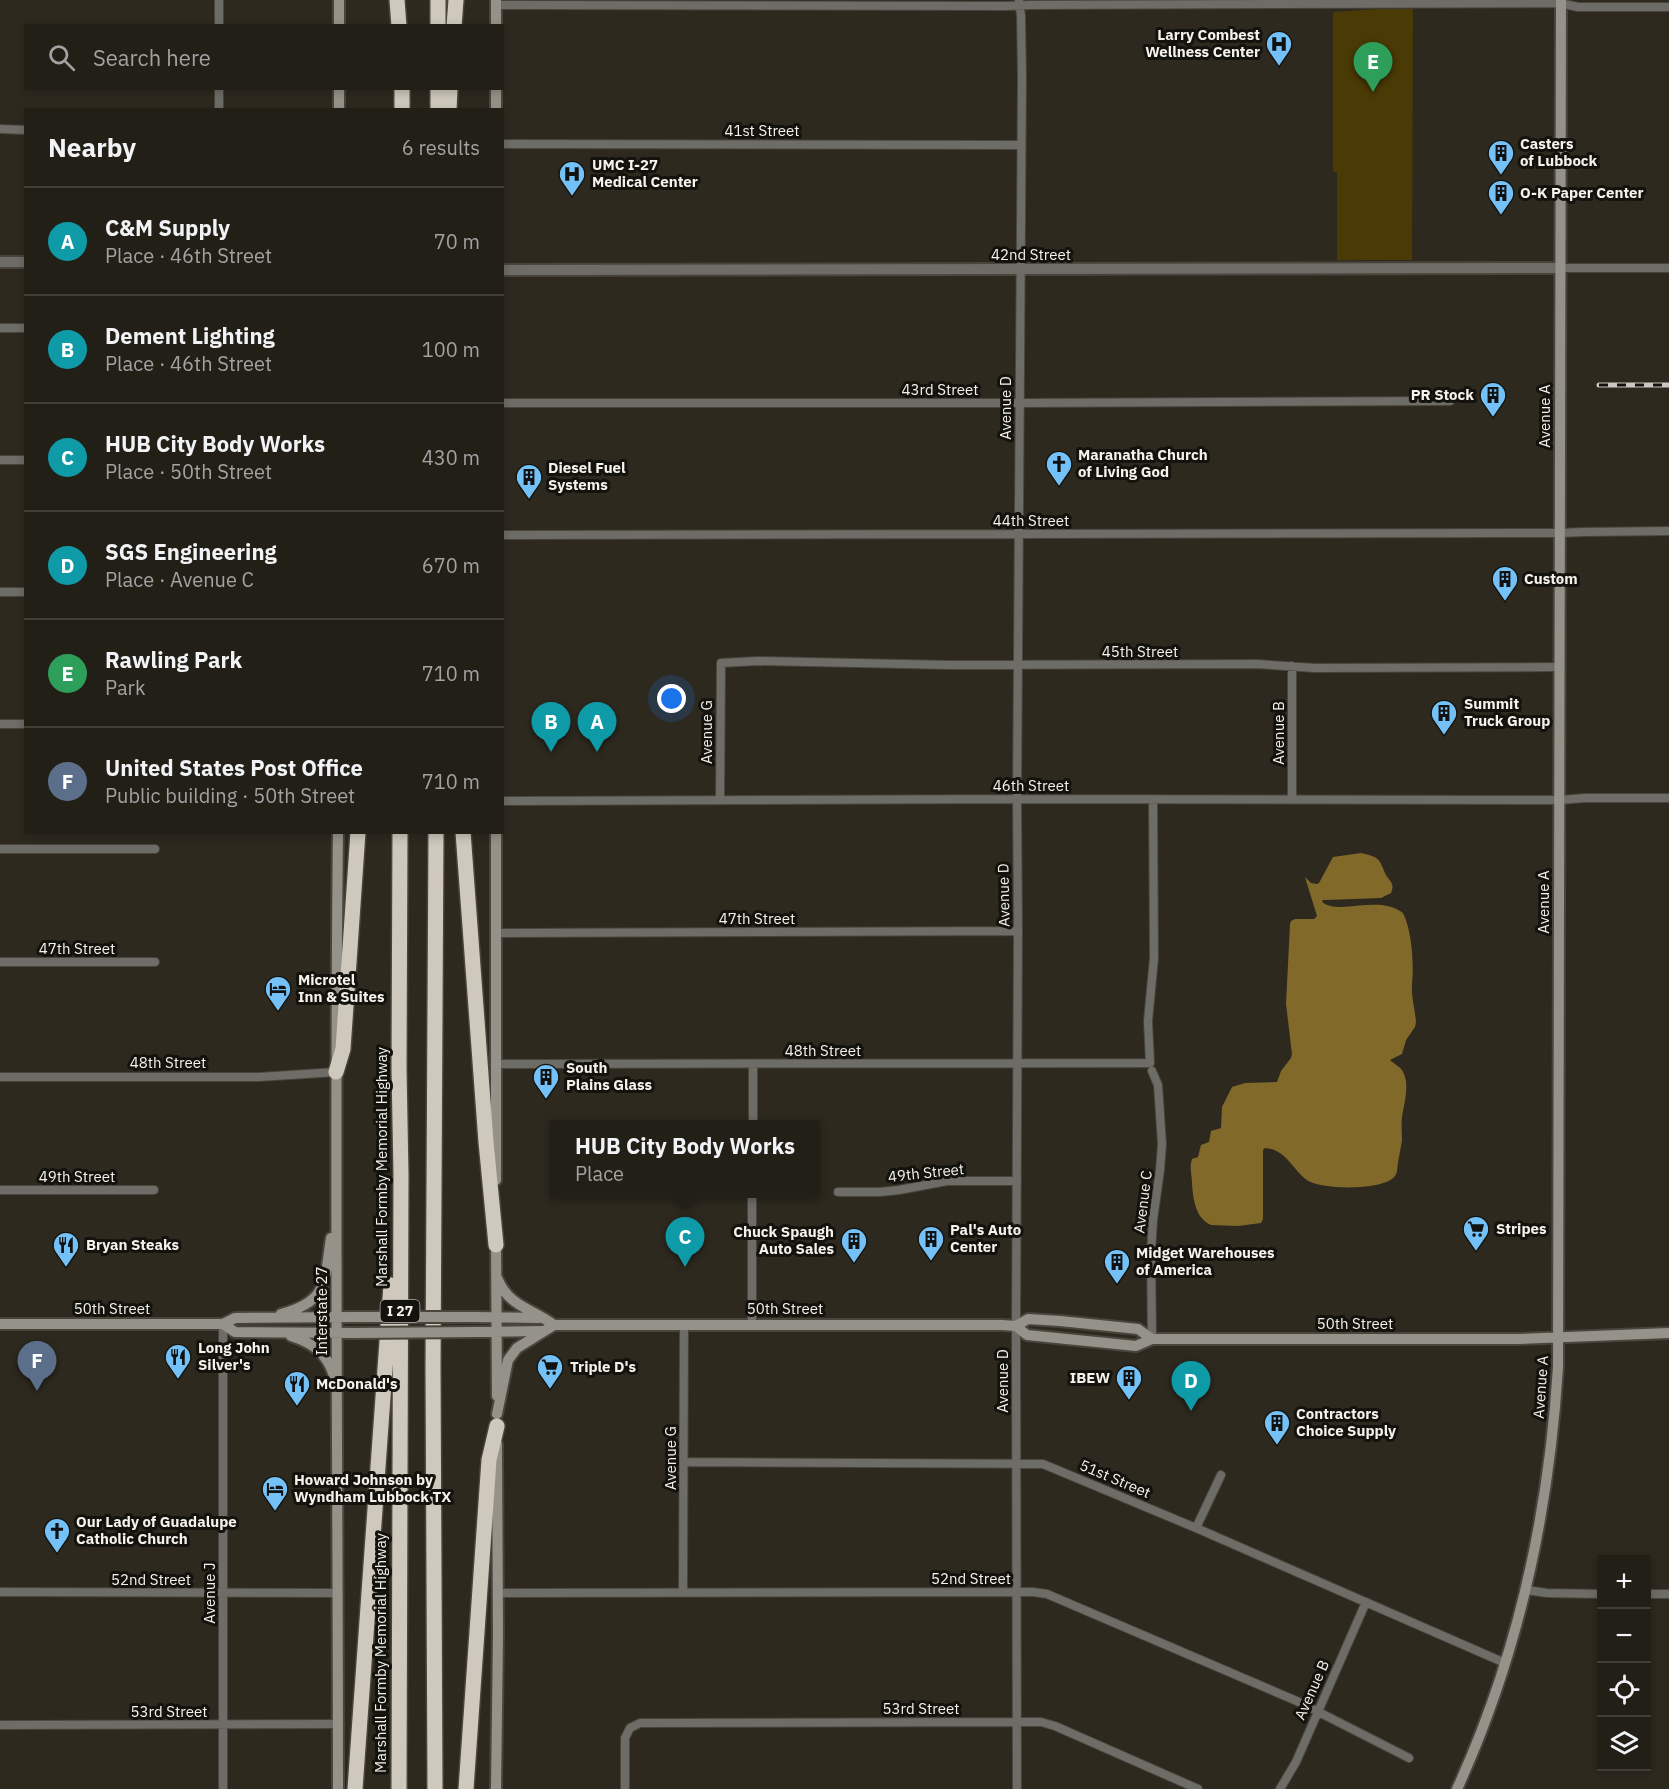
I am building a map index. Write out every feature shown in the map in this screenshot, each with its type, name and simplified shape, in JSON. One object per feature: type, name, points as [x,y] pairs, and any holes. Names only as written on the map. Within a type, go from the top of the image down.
[{"type":"highway","points":[[397,0],[401,24]]},
{"type":"highway","points":[[401,24],[402,0]]},
{"type":"highway","points":[[438,0],[438,24]]},
{"type":"highway","points":[[454,24],[456,0]]},
{"type":"highway","points":[[402,90],[402,108]]},
{"type":"highway","points":[[438,90],[438,108]]},
{"type":"highway","points":[[449,108],[450,90]]},
{"type":"highway","points":[[336,1072],[343,1048],[358,834]]},
{"type":"highway","name":"Marshall Formby Memorial Highway","points":[[399,1789],[400,834]]},
{"type":"highway","name":"I 27","points":[[435,1789],[436,834]]},
{"type":"highway","points":[[463,834],[496,1245]]},
{"type":"highway","points":[[355,1789],[386,1340],[401,1175]]},
{"type":"highway","points":[[466,1789],[489,1460],[497,1420]]},
{"type":"main road","points":[[339,0],[339,24]]},
{"type":"main road","name":"Avenue A","points":[[1457,1789],[1486,1720],[1516,1632],[1549,1468],[1556,1395],[1559,1338],[1560,2]]},
{"type":"main road","points":[[496,3],[496,24]]},
{"type":"main road","points":[[339,90],[339,108]]},
{"type":"main road","points":[[496,90],[496,108]]},
{"type":"main road","name":"Interstate 27","points":[[338,834],[336,1208],[338,1789]]},
{"type":"main road","points":[[496,834],[496,1789]]},
{"type":"main road","points":[[260,1318],[296,1310],[315,1298],[323,1287],[336,1208]]},
{"type":"main road","points":[[496,1275],[510,1299],[548,1325],[517,1348],[508,1359],[497,1420]]},
{"type":"main road","name":"50th Street","points":[[0,1324],[223,1324],[235,1318],[496,1317],[548,1325]]},
{"type":"main road","name":"50th Street","points":[[223,1324],[235,1332],[356,1333],[496,1332],[548,1325],[963,1324],[1016,1326],[1028,1319],[1138,1329],[1152,1339]]},
{"type":"main road","name":"50th Street","points":[[1016,1326],[1027,1335],[1136,1346],[1152,1339],[1559,1338],[1669,1333]]},
{"type":"main road","points":[[282,1333],[311,1344],[320,1350],[331,1367],[337,1394]]},
{"type":"street","points":[[219,0],[219,24]]},
{"type":"street","points":[[496,3],[1560,2],[1578,7],[1669,7]]},
{"type":"street","name":"Avenue D","points":[[1017,1789],[1017,665],[1022,76],[1019,3]]},
{"type":"street","points":[[219,90],[219,108]]},
{"type":"street","points":[[0,129],[24,130]]},
{"type":"street","name":"41st Street","points":[[504,144],[1021,145]]},
{"type":"street","points":[[0,262],[24,262]]},
{"type":"street","points":[[1560,268],[1669,268]]},
{"type":"street","name":"42nd Street","points":[[504,270],[1560,268]]},
{"type":"street","points":[[0,328],[24,328]]},
{"type":"street","name":"43rd Street","points":[[504,403],[1450,401]]},
{"type":"street","points":[[0,460],[24,460]]},
{"type":"street","name":"44th Street","points":[[504,535],[1669,531]]},
{"type":"street","points":[[0,592],[24,592]]},
{"type":"street","name":"45th Street","points":[[721,663],[757,661],[950,665],[1257,664],[1560,667]]},
{"type":"street","name":"Avenue G","points":[[720,800],[721,663]]},
{"type":"street","name":"Avenue B","points":[[1292,666],[1292,799]]},
{"type":"street","points":[[0,724],[24,724]]},
{"type":"street","name":"46th Street","points":[[504,801],[1669,798]]},
{"type":"street","name":"Avenue C","points":[[1152,1339],[1151,1253],[1162,1144],[1158,1085],[1151,1067],[1148,1021],[1154,958],[1153,800]]},
{"type":"street","points":[[0,849],[155,849]]},
{"type":"street","name":"47th Street","points":[[496,933],[1018,931]]},
{"type":"street","name":"47th Street","points":[[0,962],[154,962]]},
{"type":"street","name":"48th Street","points":[[496,1064],[1017,1064],[1151,1067]]},
{"type":"street","points":[[753,1064],[753,1120]]},
{"type":"street","name":"48th Street","points":[[0,1077],[259,1077],[336,1072]]},
{"type":"street","name":"49th Street","points":[[838,1192],[880,1192],[946,1181],[1017,1181]]},
{"type":"street","name":"49th Street","points":[[0,1190],[154,1190]]},
{"type":"street","points":[[752,1198],[752,1324]]},
{"type":"street","name":"Avenue J","points":[[223,1324],[223,1789]]},
{"type":"street","name":"Avenue G","points":[[683,1592],[684,1324]]},
{"type":"street","name":"51st Street","points":[[684,1462],[1017,1462],[1043,1464],[1196,1528],[1505,1664]]},
{"type":"street","points":[[1196,1528],[1221,1475]]},
{"type":"street","points":[[1526,1590],[1547,1593],[1597,1594]]},
{"type":"street","name":"52nd Street","points":[[0,1592],[338,1593]]},
{"type":"street","name":"52nd Street","points":[[497,1593],[1034,1592],[1056,1597],[1299,1702],[1409,1758]]},
{"type":"street","points":[[1651,1594],[1669,1594]]},
{"type":"street","name":"Avenue B","points":[[1281,1789],[1296,1762],[1366,1602]]},
{"type":"street","name":"53rd Street","points":[[625,1789],[625,1738],[630,1728],[640,1723],[1017,1722],[1041,1722],[1055,1726],[1198,1789]]},
{"type":"street","name":"53rd Street","points":[[0,1725],[338,1724]]},
{"type":"shaded area","points":[[1413,9],[1412,260],[1337,260],[1337,172],[1333,172],[1333,12]]},
{"type":"shaded area","points":[[1361,853],[1372,856],[1380,862],[1392,885],[1391,893],[1381,898],[1323,900],[1322,902],[1339,907],[1382,905],[1403,913],[1406,920],[1412,957],[1412,993],[1416,1022],[1406,1040],[1402,1054],[1390,1060],[1402,1070],[1406,1082],[1402,1140],[1396,1174],[1389,1181],[1379,1184],[1352,1187],[1325,1186],[1307,1180],[1284,1156],[1265,1148],[1263,1150],[1263,1219],[1261,1223],[1238,1226],[1211,1225],[1201,1218],[1196,1207],[1191,1171],[1192,1159],[1198,1157],[1201,1145],[1209,1142],[1211,1131],[1221,1128],[1222,1107],[1232,1087],[1245,1083],[1277,1082],[1281,1071],[1291,1058],[1286,1004],[1290,924],[1295,919],[1314,919],[1317,916],[1305,877],[1311,883],[1317,884],[1333,857]]},
{"type":"railway","points":[[1599,385],[1669,385]]},
{"type":"place","name":"Larry Combest Wellness Center","points":[[1279,67]]},
{"type":"place","name":"Rawling Park","points":[[1373,92]]},
{"type":"place","name":"Casters of Lubbock","points":[[1501,176]]},
{"type":"place","name":"UMC I-27 Medical Center","points":[[572,197]]},
{"type":"place","name":"O-K Paper Center","points":[[1501,216]]},
{"type":"place","name":"PR Stock","points":[[1493,418]]},
{"type":"place","name":"Maranatha Church of Living God","points":[[1059,487]]},
{"type":"place","name":"Diesel Fuel Systems","points":[[529,500]]},
{"type":"place","name":"Custom","points":[[1505,602]]},
{"type":"place","name":"Summit Truck Group","points":[[1444,736]]},
{"type":"place","name":"Dement Lighting","points":[[551,752]]},
{"type":"place","name":"C&M Supply","points":[[597,752]]},
{"type":"place","name":"Microtel Inn & Suites","points":[[278,1012]]},
{"type":"place","name":"South Plains Glass","points":[[546,1100]]},
{"type":"place","name":"Stripes","points":[[1476,1252]]},
{"type":"place","name":"Pal's Auto Center","points":[[931,1262]]},
{"type":"place","name":"Chuck Spaugh Auto Sales","points":[[854,1264]]},
{"type":"place","name":"HUB City Body Works","points":[[685,1267]]},
{"type":"place","name":"Bryan Steaks","points":[[66,1268]]},
{"type":"place","name":"Midget Warehouses of America","points":[[1117,1285]]},
{"type":"place","name":"Long John Silver's","points":[[178,1380]]},
{"type":"place","name":"Triple D's","points":[[550,1390]]},
{"type":"place","name":"United States Post Office","points":[[37,1391]]},
{"type":"place","name":"IBEW","points":[[1129,1401]]},
{"type":"place","name":"McDonald's","points":[[297,1407]]},
{"type":"place","name":"SGS Engineering","points":[[1191,1411]]},
{"type":"place","name":"Contractors Choice Supply","points":[[1277,1446]]},
{"type":"place","name":"Howard Johnson by Wyndham Lubbock TX","points":[[275,1512]]},
{"type":"place","name":"Our Lady of Guadalupe Catholic Church","points":[[57,1554]]}]
